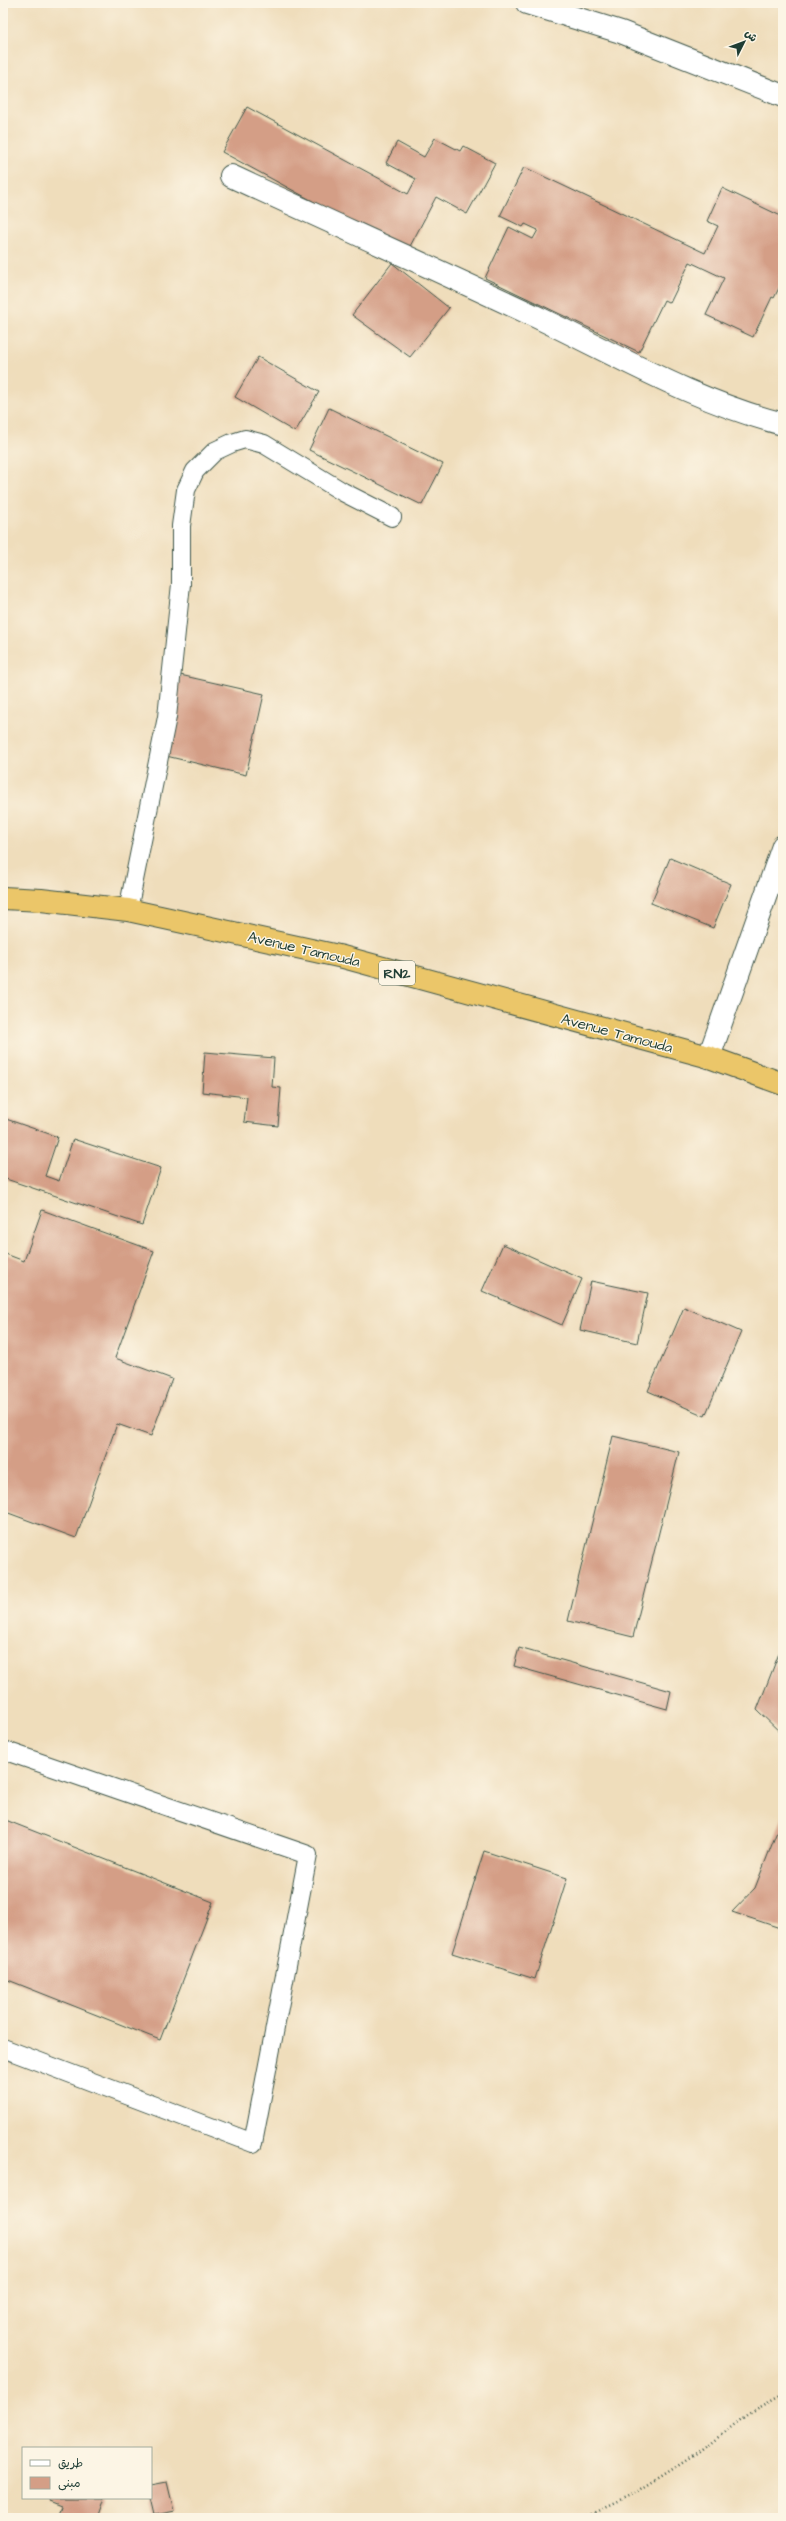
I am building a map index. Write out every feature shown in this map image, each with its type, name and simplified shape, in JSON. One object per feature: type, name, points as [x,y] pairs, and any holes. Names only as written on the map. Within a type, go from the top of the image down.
[{"type":"highway","name":"Avenue Tamouda","points":[[3,898],[41,900],[128,910],[343,957],[709,1057],[783,1084]]},
{"type":"street","points":[[527,3],[621,32],[783,96]]},
{"type":"street","points":[[231,176],[540,319],[686,391],[745,415],[783,424]]},
{"type":"street","points":[[709,1057],[783,846]]},
{"type":"lane","points":[[128,910],[167,717],[181,584],[181,526],[186,490],[194,471],[215,451],[245,439],[264,444],[343,492],[392,517]]},
{"type":"lane","points":[[3,1750],[308,1855],[253,2143],[3,2048]]},
{"type":"path","points":[[580,2518],[635,2493],[698,2453],[748,2414],[783,2395]]},
{"type":"building","points":[[247,107],[408,194],[416,179],[386,163],[397,142],[424,157],[435,138],[460,151],[463,146],[495,163],[467,214],[436,197],[407,252],[222,152]]},
{"type":"building","points":[[524,167],[705,253],[718,226],[707,221],[722,188],[783,217],[783,254],[780,260],[783,261],[783,280],[774,298],[772,297],[753,337],[706,315],[724,278],[690,262],[670,303],[664,300],[639,352],[485,278],[509,227],[533,239],[538,230],[525,224],[523,227],[500,216]]},
{"type":"building","points":[[392,263],[449,308],[410,357],[352,315]]},
{"type":"building","points":[[258,357],[319,392],[295,432],[235,397]]},
{"type":"building","points":[[329,408],[443,464],[422,505],[309,450]]},
{"type":"building","points":[[180,675],[264,694],[246,775],[162,755]]},
{"type":"building","points":[[670,858],[731,884],[713,928],[651,903]]},
{"type":"building","points":[[205,1052],[274,1058],[272,1087],[281,1088],[278,1126],[244,1122],[247,1097],[202,1092]]},
{"type":"building","points":[[6,1119],[58,1137],[45,1176],[59,1181],[73,1139],[161,1168],[142,1225],[3,1178],[3,1127]]},
{"type":"building","points":[[42,1210],[154,1251],[115,1358],[172,1379],[151,1436],[117,1424],[76,1538],[3,1511],[3,1253],[24,1261]]},
{"type":"building","points":[[503,1244],[582,1279],[562,1325],[482,1291]]},
{"type":"building","points":[[591,1281],[648,1293],[637,1343],[580,1330]]},
{"type":"building","points":[[684,1307],[741,1332],[705,1416],[648,1391]]},
{"type":"building","points":[[613,1436],[679,1452],[633,1637],[568,1621]]},
{"type":"building","points":[[783,1643],[783,1735],[757,1710]]},
{"type":"building","points":[[519,1648],[671,1691],[667,1709],[514,1666]]},
{"type":"building","points":[[783,1816],[783,1929],[732,1912],[755,1888]]},
{"type":"building","points":[[3,1819],[213,1902],[160,2040],[3,1978]]},
{"type":"building","points":[[484,1851],[567,1878],[535,1979],[452,1953]]},
{"type":"building","points":[[167,2482],[174,2511],[154,2515],[150,2499],[152,2499],[152,2485]]},
{"type":"building","points":[[50,2499],[104,2499],[97,2518],[58,2518],[62,2506],[49,2501]]}]
